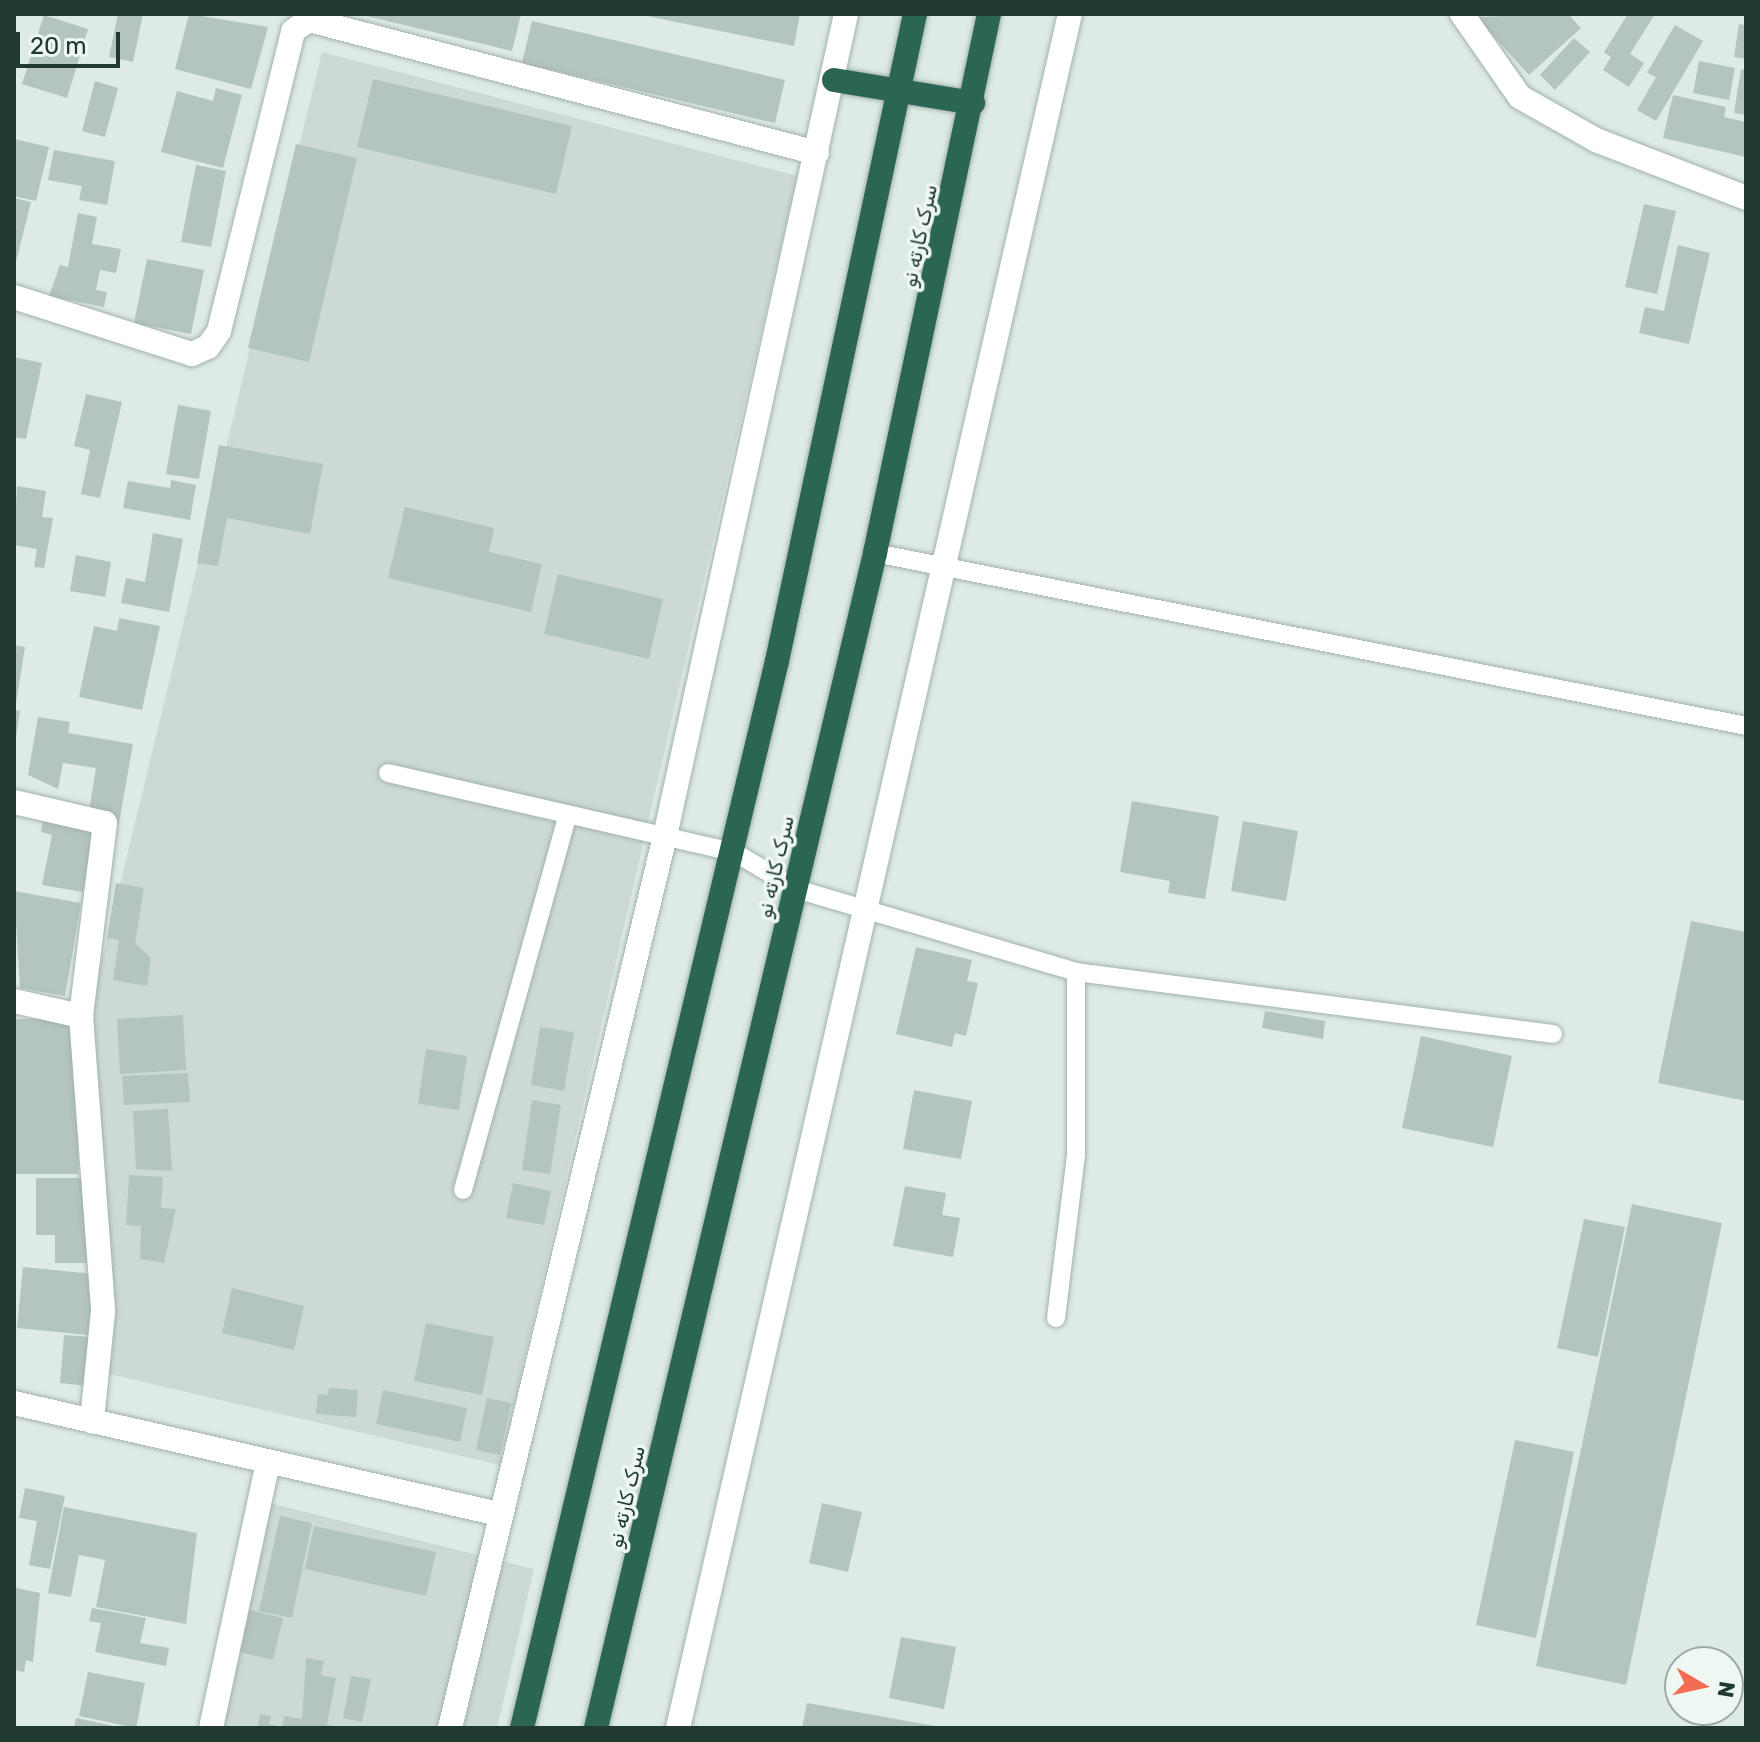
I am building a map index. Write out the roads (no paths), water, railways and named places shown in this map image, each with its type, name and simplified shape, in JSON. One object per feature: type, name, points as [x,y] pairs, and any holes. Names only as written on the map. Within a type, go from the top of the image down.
[{"type":"highway","points":[[522,1728],[734,852],[915,14]]},
{"type":"highway","name":"سرک کارته نو","points":[[596,1728],[875,553],[973,103],[989,14]]},
{"type":"highway","points":[[834,80],[973,103]]},
{"type":"street","points":[[450,1728],[499,1514],[665,836],[834,80],[846,14]]},
{"type":"street","points":[[678,1728],[870,913],[1070,14]]},
{"type":"street","points":[[1462,14],[1520,97],[1596,140],[1746,198]]},
{"type":"street","points":[[14,297],[192,354],[208,347],[219,331],[293,31],[309,20],[817,153]]},
{"type":"street","points":[[14,802],[105,823],[81,1016],[103,1312],[92,1421]]},
{"type":"street","points":[[14,1001],[81,1016]]},
{"type":"street","points":[[14,1403],[499,1514]]},
{"type":"street","points":[[211,1728],[268,1462]]},
{"type":"lane","points":[[875,553],[948,571],[1746,726]]},
{"type":"lane","points":[[388,773],[734,852],[796,889],[1076,972],[1553,1034]]},
{"type":"lane","points":[[463,1190],[568,814]]},
{"type":"lane","points":[[1056,1318],[1076,1154],[1076,972]]}]
